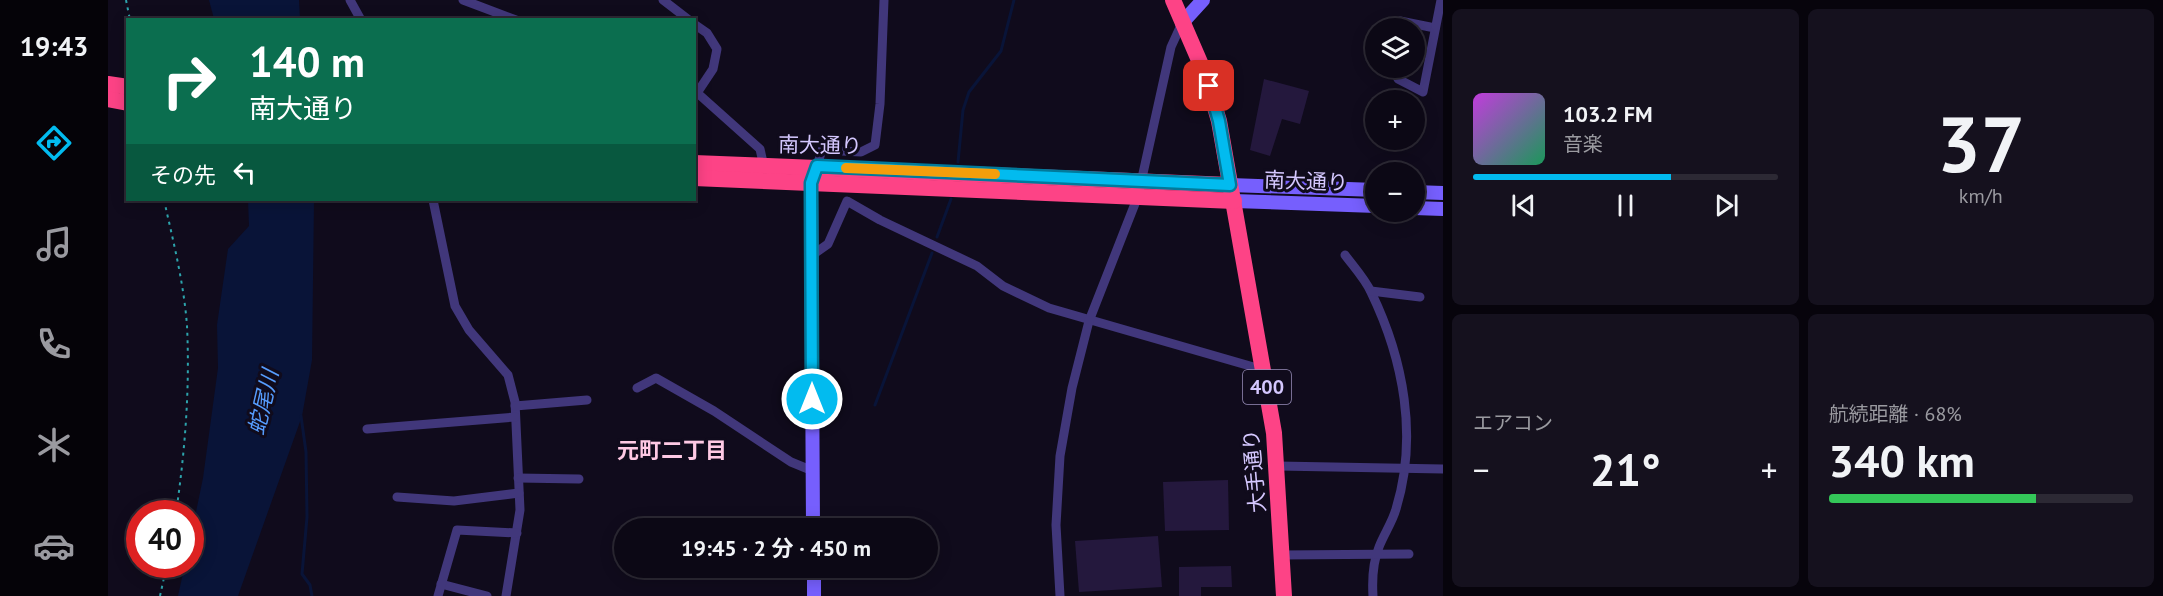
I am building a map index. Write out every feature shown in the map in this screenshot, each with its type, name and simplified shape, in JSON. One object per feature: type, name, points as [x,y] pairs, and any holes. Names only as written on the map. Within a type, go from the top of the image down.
[{"type":"highway","name":"400","points":[[1173,0],[1212,98],[1232,193]]},
{"type":"highway","points":[[108,84],[126,87]]},
{"type":"highway","points":[[108,99],[126,103]]},
{"type":"highway","name":"南大通り","points":[[696,163],[764,167],[817,166],[1232,193]]},
{"type":"highway","name":"南大通り","points":[[696,178],[811,183],[1140,188]]},
{"type":"highway","name":"大手通り","points":[[1232,193],[1264,370],[1278,466],[1284,596]]},
{"type":"street","points":[[351,0],[360,18]]},
{"type":"street","points":[[463,0],[511,18]]},
{"type":"street","points":[[663,0],[686,18]]},
{"type":"street","points":[[813,518],[811,183],[822,150],[861,152],[875,145],[880,104],[884,0]]},
{"type":"street","points":[[1060,596],[1056,525],[1060,456],[1072,388],[1089,321],[1140,188],[1171,47],[1182,23],[1203,0]]},
{"type":"street","points":[[1398,78],[1423,92],[1441,0]]},
{"type":"street","points":[[696,25],[707,33],[717,49],[713,69],[696,92],[760,149],[764,167]]},
{"type":"street","points":[[1425,26],[1435,28]]},
{"type":"street","name":"南大通り","points":[[1232,193],[1365,190]]},
{"type":"street","points":[[1425,192],[1443,193]]},
{"type":"street","name":"南大通り","points":[[1232,193],[1365,205]]},
{"type":"street","points":[[433,201],[455,306],[469,330],[508,375],[515,406],[520,510],[506,596]]},
{"type":"street","points":[[811,256],[828,244],[847,201],[879,220],[977,266],[1003,286],[1049,308],[1264,370]]},
{"type":"street","points":[[1425,208],[1443,209]]},
{"type":"street","points":[[1345,255],[1371,291],[1403,382],[1407,423],[1406,468],[1396,510],[1377,555],[1373,596]]},
{"type":"street","points":[[1371,291],[1420,297]]},
{"type":"street","points":[[637,388],[656,378],[714,411],[791,462],[813,471]]},
{"type":"street","points":[[515,406],[587,400]]},
{"type":"street","points":[[367,429],[515,417]]},
{"type":"street","points":[[1278,466],[1443,469]]},
{"type":"street","points":[[518,478],[579,479]]},
{"type":"street","points":[[397,497],[454,501],[519,493]]},
{"type":"street","points":[[438,596],[457,531],[517,533]]},
{"type":"street","points":[[1282,555],[1409,554]]},
{"type":"street","points":[[814,578],[814,596]]},
{"type":"street","points":[[441,584],[487,596]]},
{"type":"path","points":[[126,0],[130,18]]},
{"type":"path","points":[[164,201],[174,242],[187,324],[188,394],[178,500]]},
{"type":"path","points":[[160,596],[164,578]]},
{"type":"water","points":[[209,0],[299,0],[300,18],[214,18]]},
{"type":"water","name":"蛇尾川","points":[[248,201],[314,201],[312,360],[302,416],[238,596],[178,596],[182,578],[204,578],[204,500],[198,500],[218,368],[217,325],[228,249],[249,226]]},
{"type":"building","points":[[1264,79],[1309,91],[1300,124],[1282,119],[1270,156],[1250,150]]},
{"type":"building","points":[[1228,480],[1229,530],[1165,531],[1163,482]]},
{"type":"building","points":[[1158,536],[1162,587],[1079,592],[1075,541]]},
{"type":"building","points":[[1231,566],[1232,587],[1201,587],[1201,596],[1179,596],[1179,567]]},
{"type":"waterway","points":[[958,162],[963,110],[969,92],[1001,51],[1014,0]]},
{"type":"waterway","points":[[937,237],[951,199]]},
{"type":"waterway","points":[[875,405],[932,253]]},
{"type":"waterway","points":[[301,416],[306,452],[307,517],[302,574],[310,585],[312,596]]},
{"type":"slow traffic","points":[[846,168],[995,174]]},
{"type":"district","name":"元町二丁目","points":[[672,450]]},
{"type":"route","points":[[812,399],[811,183],[817,166],[1230,185],[1219,121],[1209,86]]}]
